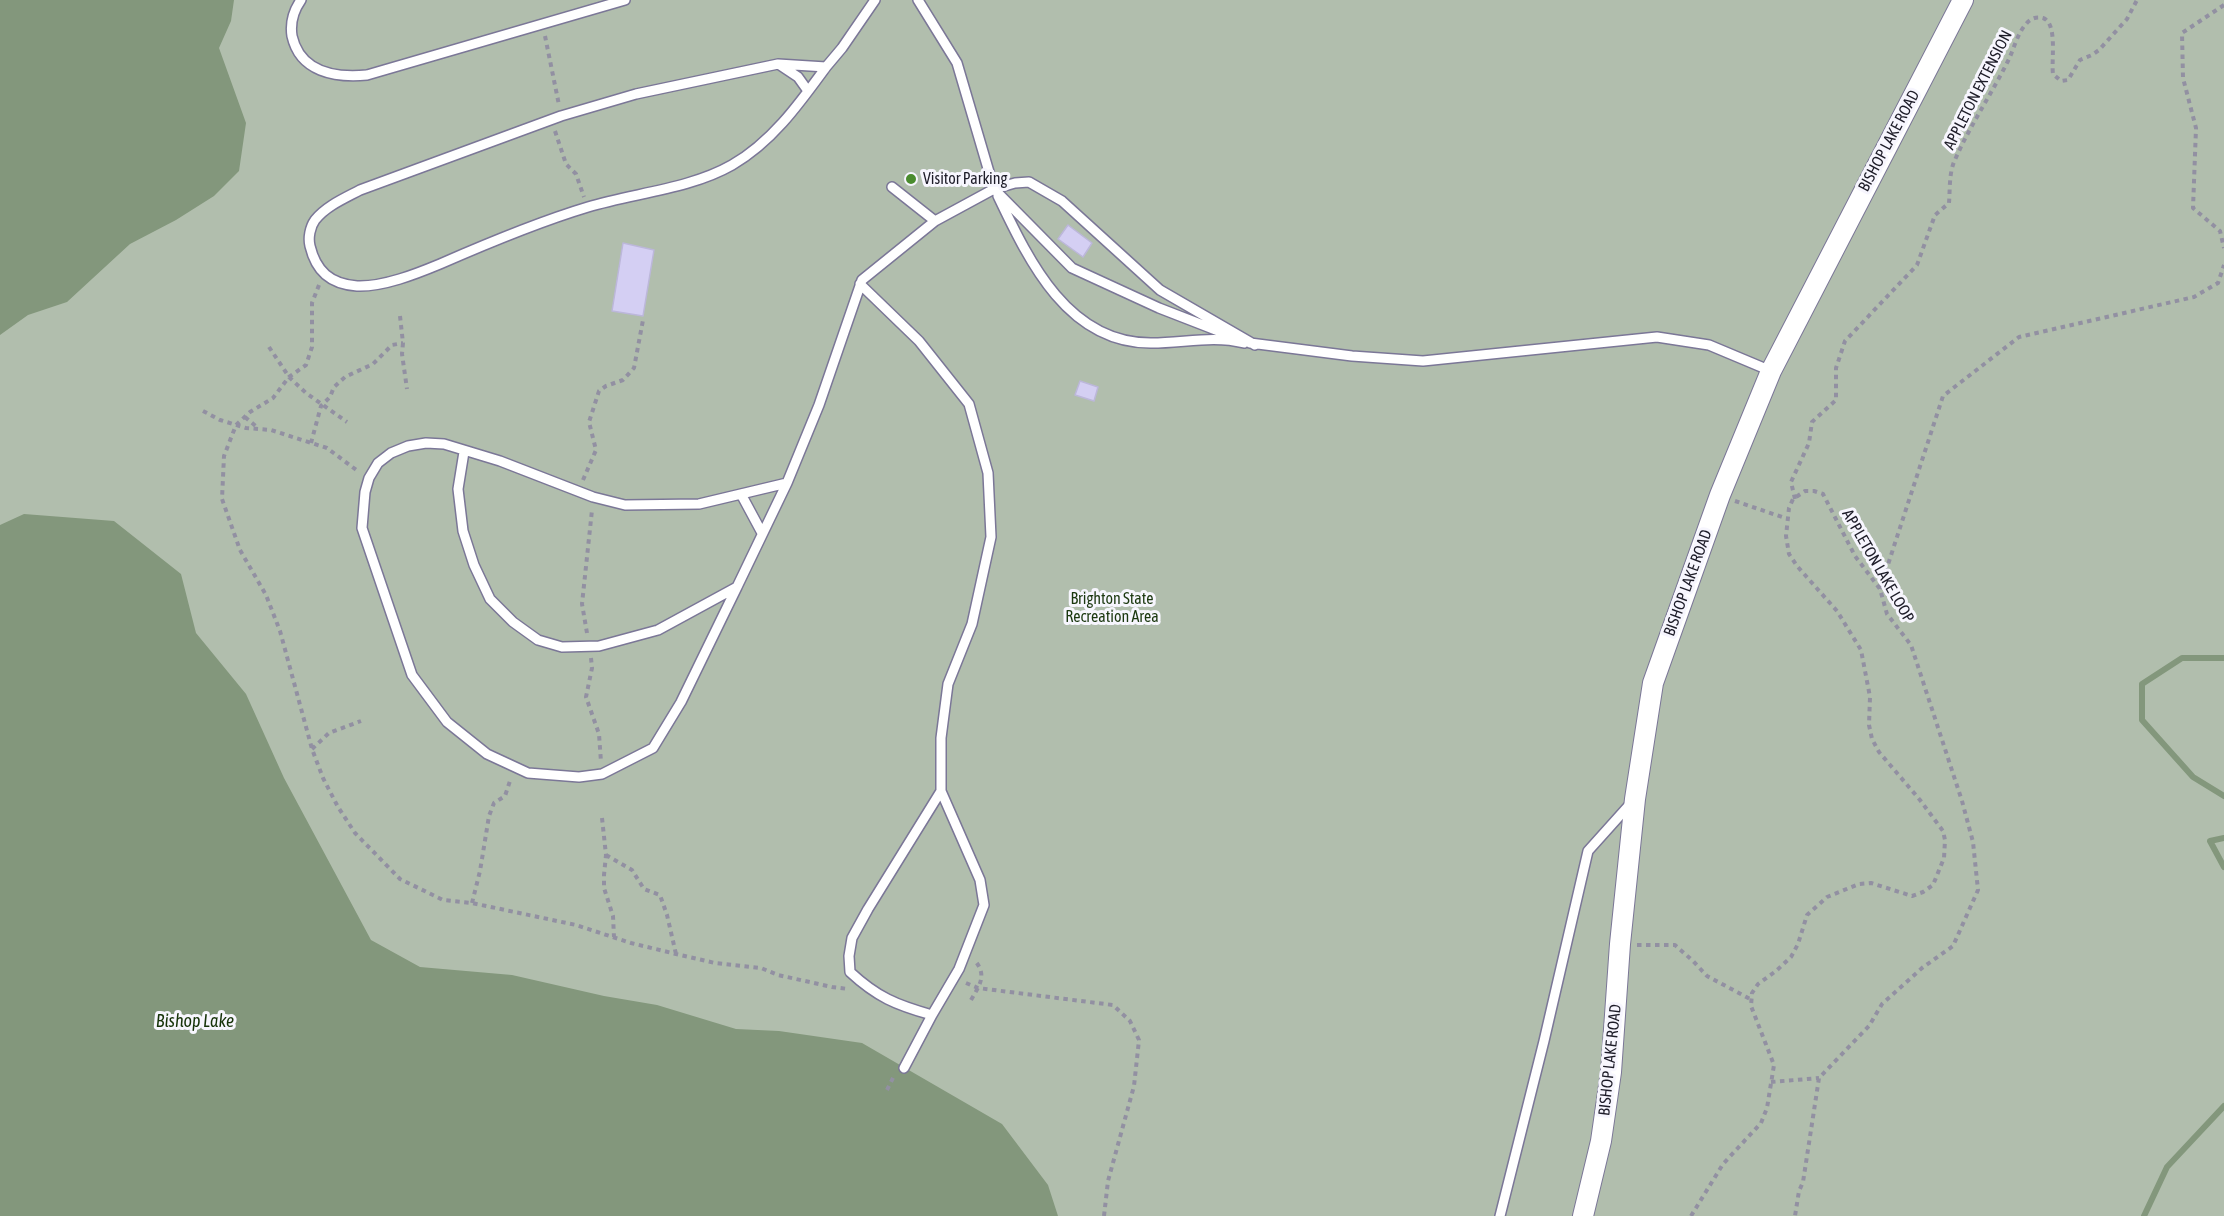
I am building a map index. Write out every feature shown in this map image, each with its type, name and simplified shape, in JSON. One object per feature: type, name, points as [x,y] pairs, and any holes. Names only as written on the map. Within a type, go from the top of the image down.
[{"type":"street","name":"BISHOP LAKE ROAD","points":[[1583,1216],[1601,1141],[1611,1072],[1620,944],[1635,799],[1653,683],[1720,495],[1771,371],[1963,0]]},
{"type":"lane","points":[[301,0],[294,12],[291,27],[295,46],[305,62],[334,75],[367,75],[625,0]]},
{"type":"lane","points":[[826,67],[778,64],[636,94],[556,117],[360,190],[335,203],[314,220],[308,238],[314,262],[324,274],[340,283],[359,286],[408,278],[496,240],[588,207],[701,178],[730,166],[757,148],[793,111],[842,48],[875,0]]},
{"type":"lane","points":[[918,0],[957,63],[994,189],[1018,238],[1047,285],[1077,318],[1115,337],[1134,342],[1154,343],[1208,338],[1229,339],[1255,345],[1423,361],[1657,337],[1709,345],[1771,371]]},
{"type":"lane","points":[[778,64],[798,77],[808,92]]},
{"type":"lane","points":[[787,483],[699,504],[625,505],[593,497],[500,461],[464,452],[444,444],[426,443],[408,446],[378,463],[369,478],[365,492],[362,528],[412,675],[447,723],[487,754],[528,773],[579,777],[602,774],[653,748],[681,702],[787,483],[819,405],[862,280],[935,221],[994,189],[1029,182],[1062,201],[1160,290],[1255,345]]},
{"type":"lane","points":[[892,187],[935,221]]},
{"type":"lane","points":[[994,189],[1072,268],[1159,308],[1255,345]]},
{"type":"lane","points":[[860,284],[919,342],[969,404],[988,473],[992,537],[972,624],[948,684],[941,738],[941,790],[980,880],[984,905],[959,969],[904,1068]]},
{"type":"lane","points":[[464,452],[458,489],[463,531],[474,565],[490,599],[513,622],[538,640],[562,647],[589,648],[638,636],[658,630],[737,586]]},
{"type":"lane","points":[[741,494],[762,534]]},
{"type":"lane","points":[[932,1015],[897,1005],[868,988],[850,972],[849,956],[852,938],[868,909],[941,790]]},
{"type":"lane","points":[[1500,1216],[1588,851],[1635,799]]},
{"type":"path","name":"APPLETON EXTENSION","points":[[1795,499],[1791,482],[1809,443],[1812,422],[1836,400],[1836,368],[1845,341],[1917,265],[1935,215],[1949,203],[1953,164],[2024,27],[2033,18],[2046,20],[2053,40],[2051,62],[2053,74],[2061,81],[2068,80],[2080,60],[2092,56],[2099,50],[2127,19],[2137,0]]},
{"type":"path","points":[[2224,5],[2182,33],[2183,78],[2196,128],[2193,208],[2220,231],[2224,248]]},
{"type":"path","points":[[543,24],[556,117],[566,164],[576,174],[588,207]]},
{"type":"path","points":[[1880,590],[1943,396],[2019,337],[2194,297],[2218,283],[2224,265]]},
{"type":"path","points":[[400,316],[407,388]]},
{"type":"path","points":[[579,490],[596,450],[589,422],[599,392],[606,386],[623,380],[634,368],[643,321]]},
{"type":"path","points":[[311,443],[321,406],[334,387],[345,378],[373,364],[392,345],[404,343]]},
{"type":"path","points":[[269,347],[289,377],[321,406],[347,422]]},
{"type":"path","points":[[203,411],[246,429],[272,430],[327,448],[369,478]]},
{"type":"path","points":[[245,417],[258,428]]},
{"type":"path","name":"APPLETON LAKE LOOP","points":[[1795,499],[1805,491],[1823,494],[1855,556],[1880,590],[1887,614],[1911,645],[1941,733],[1972,842],[1978,890],[1953,946],[1922,968],[1882,1004],[1869,1026],[1819,1078]]},
{"type":"path","points":[[1720,495],[1748,507],[1788,519]]},
{"type":"path","points":[[1691,1216],[1723,1164],[1761,1124],[1767,1108],[1774,1065],[1751,1006],[1750,999],[1758,984],[1791,957],[1798,944],[1807,915],[1827,897],[1859,884],[1871,884],[1912,896],[1933,885],[1944,858],[1945,840],[1937,823],[1879,752],[1872,739],[1869,725],[1869,689],[1861,650],[1837,611],[1789,554],[1786,536],[1789,508],[1795,499]]},
{"type":"path","points":[[312,749],[328,733],[361,721]]},
{"type":"path","points":[[471,903],[480,871],[489,816],[494,804],[505,796],[514,767]]},
{"type":"path","points":[[602,818],[606,855],[604,888],[613,916],[614,937]]},
{"type":"path","points":[[606,855],[632,870],[644,889],[660,895],[668,915],[676,954]]},
{"type":"path","points":[[1620,944],[1675,945],[1707,976],[1750,999]]},
{"type":"path","points":[[971,1000],[983,979],[982,972],[974,958]]},
{"type":"path","points":[[954,978],[978,988],[1113,1005],[1130,1021],[1139,1040],[1134,1086],[1108,1181],[1104,1216]]},
{"type":"path","points":[[1771,1082],[1819,1078],[1803,1182],[1799,1191],[1795,1216]]},
{"type":"green space","name":"Brighton State Recreation Area","points":[[0,0],[2224,0],[2224,1216],[0,1216]]},
{"type":"water","points":[[0,0],[234,0],[231,21],[219,48],[246,123],[239,171],[214,196],[176,220],[130,244],[67,302],[28,315],[0,335]]},
{"type":"water","name":"Bishop Lake","points":[[24,514],[114,521],[181,574],[196,633],[246,694],[284,778],[371,940],[420,967],[512,975],[604,996],[657,1005],[736,1029],[779,1031],[862,1043],[1002,1124],[1048,1185],[1058,1216],[0,1216],[0,525]]},
{"type":"building","points":[[1068,225],[1092,243],[1083,257],[1058,239]]},
{"type":"building","points":[[623,243],[654,250],[643,316],[612,311]]},
{"type":"building","points":[[1080,381],[1098,387],[1094,401],[1075,395]]},
{"type":"waterway","points":[[2224,658],[2182,658],[2142,684],[2142,720],[2193,777],[2224,796]]},
{"type":"waterway","points":[[2224,838],[2210,841],[2224,867]]},
{"type":"waterway","points":[[2144,1216],[2167,1167],[2224,1106]]},
{"type":"place","name":"Visitor Parking","points":[[911,179]]}]
